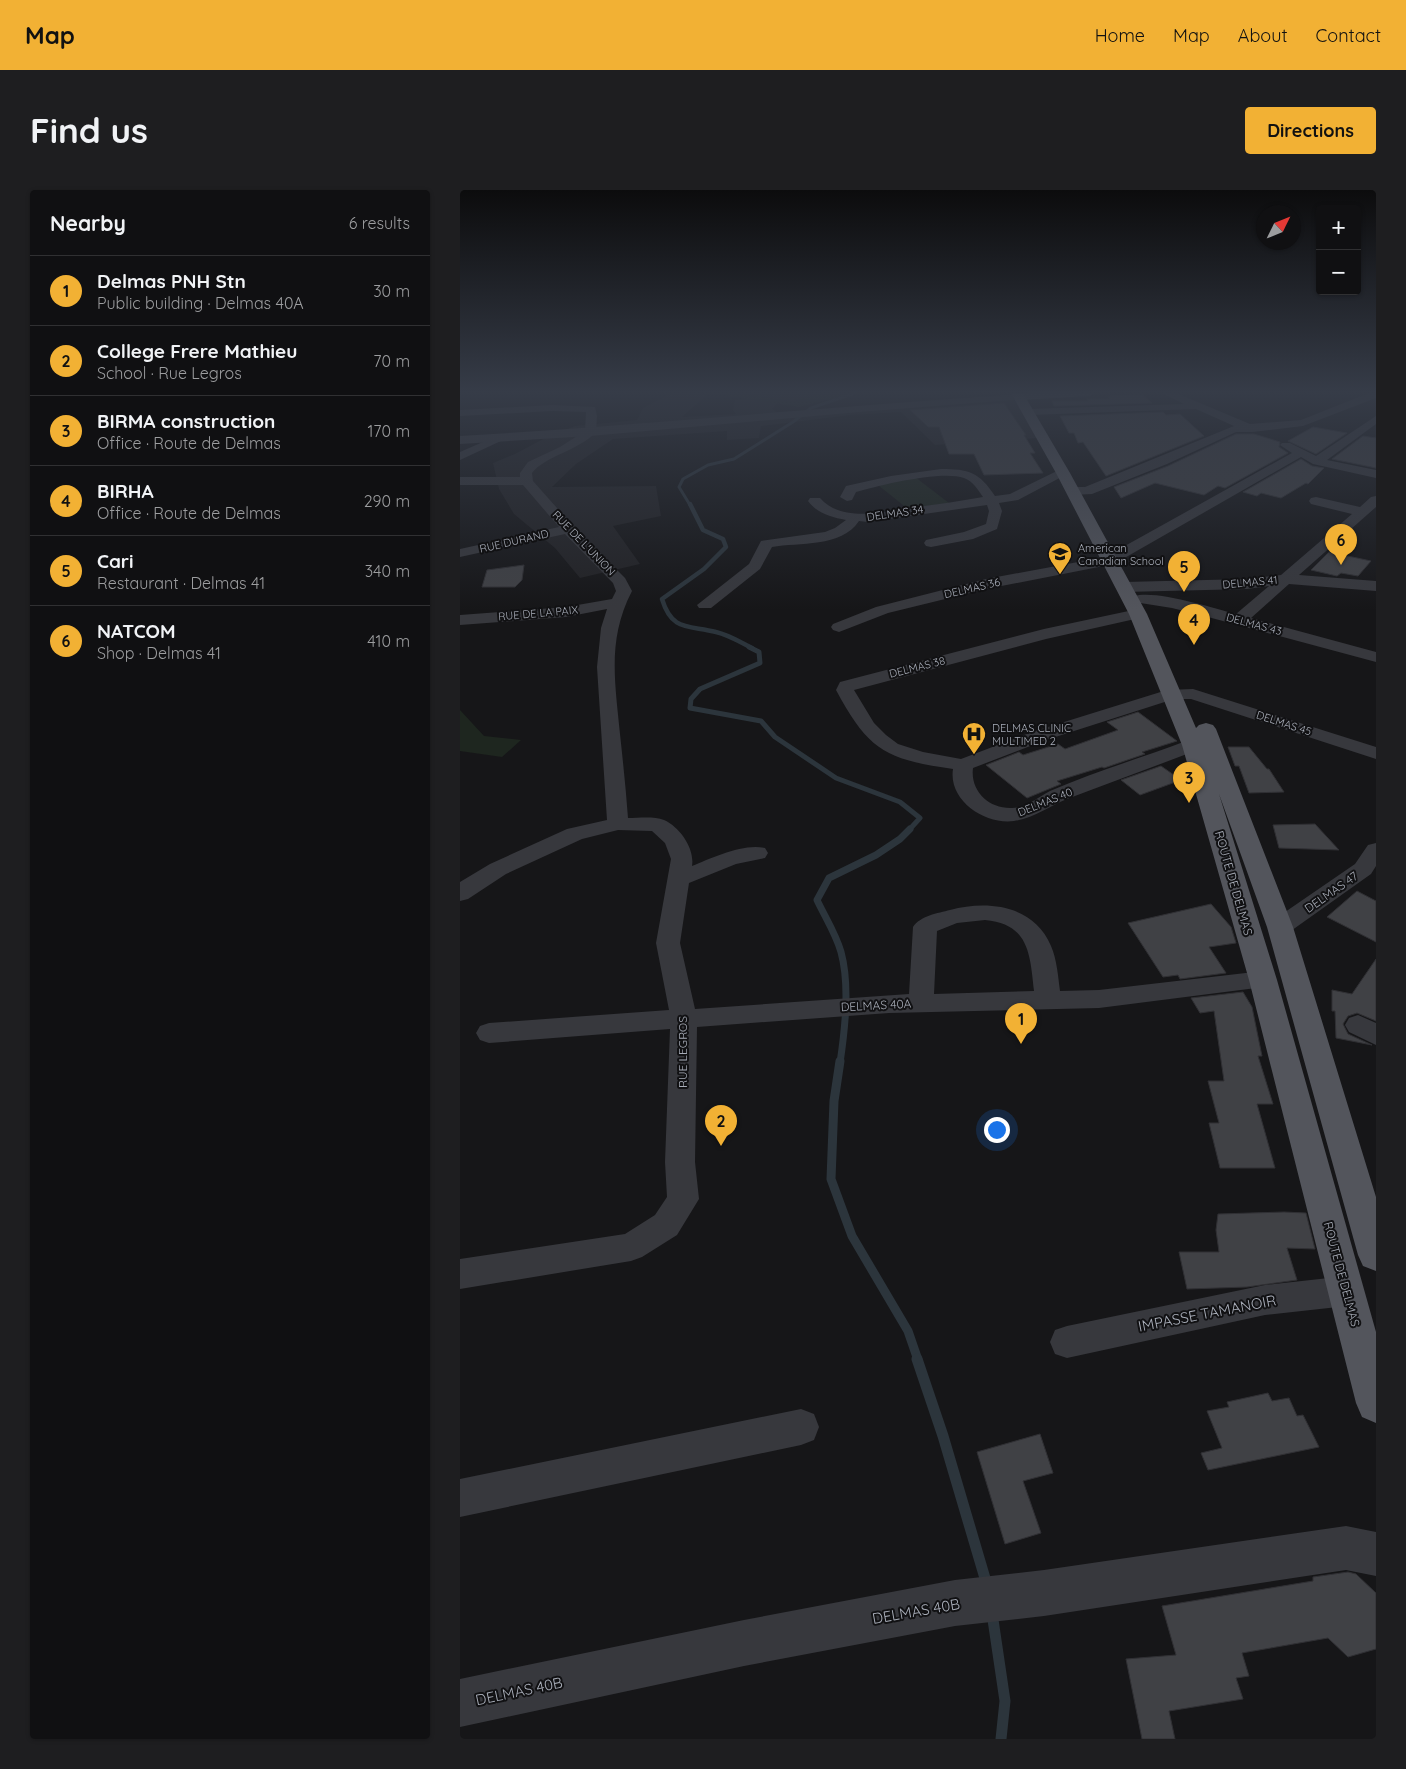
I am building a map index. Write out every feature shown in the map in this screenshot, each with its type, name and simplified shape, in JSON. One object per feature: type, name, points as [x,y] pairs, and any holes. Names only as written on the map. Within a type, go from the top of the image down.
[{"type":"main road","name":"ROUTE DE DELMAS","points":[[1060,465],[1063,473],[1080,491]]},
{"type":"main road","name":"ROUTE DE DELMAS","points":[[1066,465],[1183,694],[1280,927],[1376,1255]]},
{"type":"main road","name":"ROUTE DE DELMAS","points":[[1183,694],[1193,745],[1263,980],[1376,1404]]},
{"type":"street","points":[[460,481],[527,480],[526,474],[532,465]]},
{"type":"street","points":[[1080,491],[1151,465]]},
{"type":"street","name":"DELMAS 36","points":[[839,627],[882,610],[986,584],[1114,558],[1278,465]]},
{"type":"street","points":[[1336,465],[1376,474]]},
{"type":"street","name":"DELMAS 34","points":[[815,501],[819,507],[826,510],[868,518],[933,507],[994,501],[1012,497],[1063,473]]},
{"type":"street","points":[[847,496],[851,490],[864,485],[918,476],[965,474],[980,482],[994,501],[995,516],[992,526],[968,536],[931,543]]},
{"type":"street","name":"RUE DE L'UNION","points":[[527,480],[568,529],[620,581],[624,591],[616,604]]},
{"type":"street","points":[[1239,620],[1361,518],[1376,500]]},
{"type":"street","points":[[1316,501],[1361,518]]},
{"type":"street","points":[[705,606],[755,566],[766,544],[829,535],[849,526],[855,517]]},
{"type":"street","name":"RUE DURAND","points":[[460,553],[568,529]]},
{"type":"street","name":"DELMAS 41","points":[[1135,597],[1286,579],[1376,586]]},
{"type":"street","name":"DELMAS 43","points":[[1135,597],[1187,606],[1376,657]]},
{"type":"street","name":"DELMAS 38","points":[[963,765],[896,752],[878,740],[853,706],[845,690],[846,686],[1044,634],[1135,597]]},
{"type":"street","points":[[616,604],[609,626],[605,673],[618,824]]},
{"type":"street","name":"RUE DE LA PAIX","points":[[460,620],[566,612],[616,604]]},
{"type":"street","points":[[963,765],[1039,736],[1183,694]]},
{"type":"street","name":"DELMAS 45","points":[[1183,694],[1376,752]]},
{"type":"street","name":"DELMAS 40","points":[[963,765],[962,782],[976,804],[994,812],[1011,815],[1038,807],[1057,796],[1193,745]]},
{"type":"street","name":"RUE LEGROS","points":[[460,894],[498,869],[524,857],[576,834],[618,824],[658,825],[675,840],[682,859],[668,943],[684,1018],[680,1162],[683,1199],[666,1225],[631,1247],[460,1274]]},
{"type":"street","points":[[680,879],[729,859],[757,853]]},
{"type":"street","name":"DELMAS 47","points":[[1280,927],[1372,865]]},
{"type":"street","points":[[921,1003],[925,928],[945,918],[980,912],[1002,913],[1027,927],[1037,941],[1048,1000]]},
{"type":"street","name":"DELMAS 40A","points":[[489,1033],[889,1004],[1099,999],[1263,980]]},
{"type":"street","name":"IMPASSE TAMANOIR","points":[[1068,1342],[1265,1300],[1347,1291]]},
{"type":"street","points":[[460,1498],[802,1427]]},
{"type":"street","name":"DELMAS 40B","points":[[460,1704],[744,1643],[955,1603],[1044,1593],[1346,1548],[1376,1554]]},
{"type":"shaded area","points":[[494,465],[575,465],[552,487],[656,486],[661,516],[613,526],[640,564],[580,578],[555,548],[514,514],[499,489]]},
{"type":"shaded area","points":[[915,477],[949,503],[908,509],[878,485]]},
{"type":"shaded area","points":[[460,710],[484,736],[521,740],[502,757],[460,751]]},
{"type":"building","points":[[979,465],[1038,465],[1043,473],[984,475]]},
{"type":"building","points":[[1099,465],[1132,465],[1106,476]]},
{"type":"building","points":[[1266,465],[1225,488],[1218,486],[1204,495],[1155,483],[1121,498],[1114,487],[1168,466]]},
{"type":"building","points":[[1290,465],[1311,465],[1324,468],[1308,484],[1306,483],[1281,498],[1261,493],[1257,496],[1243,492]]},
{"type":"building","points":[[1363,465],[1376,465],[1376,468]]},
{"type":"building","points":[[1329,552],[1371,561],[1358,576],[1341,573],[1337,576],[1311,570]]},
{"type":"building","points":[[524,565],[522,580],[515,587],[482,587],[487,570]]},
{"type":"building","points":[[1138,712],[1177,741],[1142,752],[1145,754],[1104,768],[1057,781],[1061,784],[1027,798],[986,765],[1019,752],[1023,755],[1058,744],[1065,749],[1118,730],[1107,722]]},
{"type":"building","points":[[1228,747],[1249,747],[1269,769],[1284,792],[1249,793],[1239,766],[1235,766]]},
{"type":"building","points":[[1161,766],[1181,780],[1140,795],[1121,780]]},
{"type":"building","points":[[1315,824],[1339,850],[1279,848],[1273,825]]},
{"type":"building","points":[[1357,891],[1376,901],[1376,942],[1327,917]]},
{"type":"building","points":[[1211,904],[1231,927],[1236,943],[1209,947],[1226,973],[1180,979],[1178,975],[1163,977],[1128,923]]},
{"type":"building","points":[[1376,959],[1376,1021],[1357,1013],[1348,1016],[1343,1024],[1348,1034],[1372,1045],[1336,1038],[1335,1011],[1332,1011],[1332,990],[1352,994]]},
{"type":"building","points":[[1243,992],[1252,1007],[1262,1056],[1258,1056],[1273,1104],[1257,1104],[1275,1168],[1220,1168],[1209,1123],[1219,1123],[1208,1081],[1224,1081],[1214,1011],[1200,1013],[1191,998]]},
{"type":"building","points":[[1306,1213],[1315,1249],[1287,1248],[1297,1280],[1247,1287],[1187,1289],[1179,1252],[1219,1252],[1216,1230],[1218,1214]]},
{"type":"building","points":[[1268,1393],[1272,1401],[1289,1398],[1297,1416],[1303,1415],[1319,1447],[1208,1470],[1201,1453],[1222,1448],[1207,1411],[1229,1407],[1227,1402]]},
{"type":"building","points":[[1040,1434],[1053,1473],[1023,1481],[1041,1533],[1005,1544],[977,1452]]},
{"type":"building","points":[[1348,1572],[1356,1574],[1376,1593],[1376,1649],[1348,1657],[1328,1638],[1242,1653],[1249,1676],[1236,1678],[1243,1699],[1169,1711],[1175,1739],[1142,1739],[1126,1659],[1176,1655],[1162,1606],[1313,1581],[1313,1577]]},
{"type":"waterway","points":[[690,505],[679,487],[683,479],[707,465]]},
{"type":"waterway","points":[[690,504],[703,530],[723,539],[726,547],[704,569],[662,599],[666,610],[676,622],[690,627],[721,633],[752,648]]},
{"type":"waterway","points":[[749,647],[759,652],[760,663],[700,689],[691,699],[690,708],[761,721],[775,737],[836,778],[900,802],[920,818],[909,830]]},
{"type":"waterway","points":[[840,1063],[846,1007],[844,965],[836,939],[817,900],[829,878],[876,855],[900,839],[909,830]]},
{"type":"waterway","points":[[840,1061],[834,1101],[831,1179],[852,1236],[908,1331],[918,1360]]},
{"type":"waterway","points":[[917,1359],[943,1436],[987,1585]]},
{"type":"waterway","points":[[992,1613],[1005,1701],[1001,1739]]},
{"type":"place","name":"NATCOM","points":[[1341,565]]},
{"type":"place","name":"American Canadian School","points":[[1060,575]]},
{"type":"place","name":"Cari","points":[[1184,592]]},
{"type":"place","name":"BIRHA","points":[[1194,645]]},
{"type":"place","name":"DELMAS CLINIC MULTIMED 2","points":[[974,755]]},
{"type":"place","name":"BIRMA construction","points":[[1189,803]]},
{"type":"place","name":"Delmas PNH Stn","points":[[1021,1044]]},
{"type":"place","name":"College Frere Mathieu","points":[[721,1146]]}]
